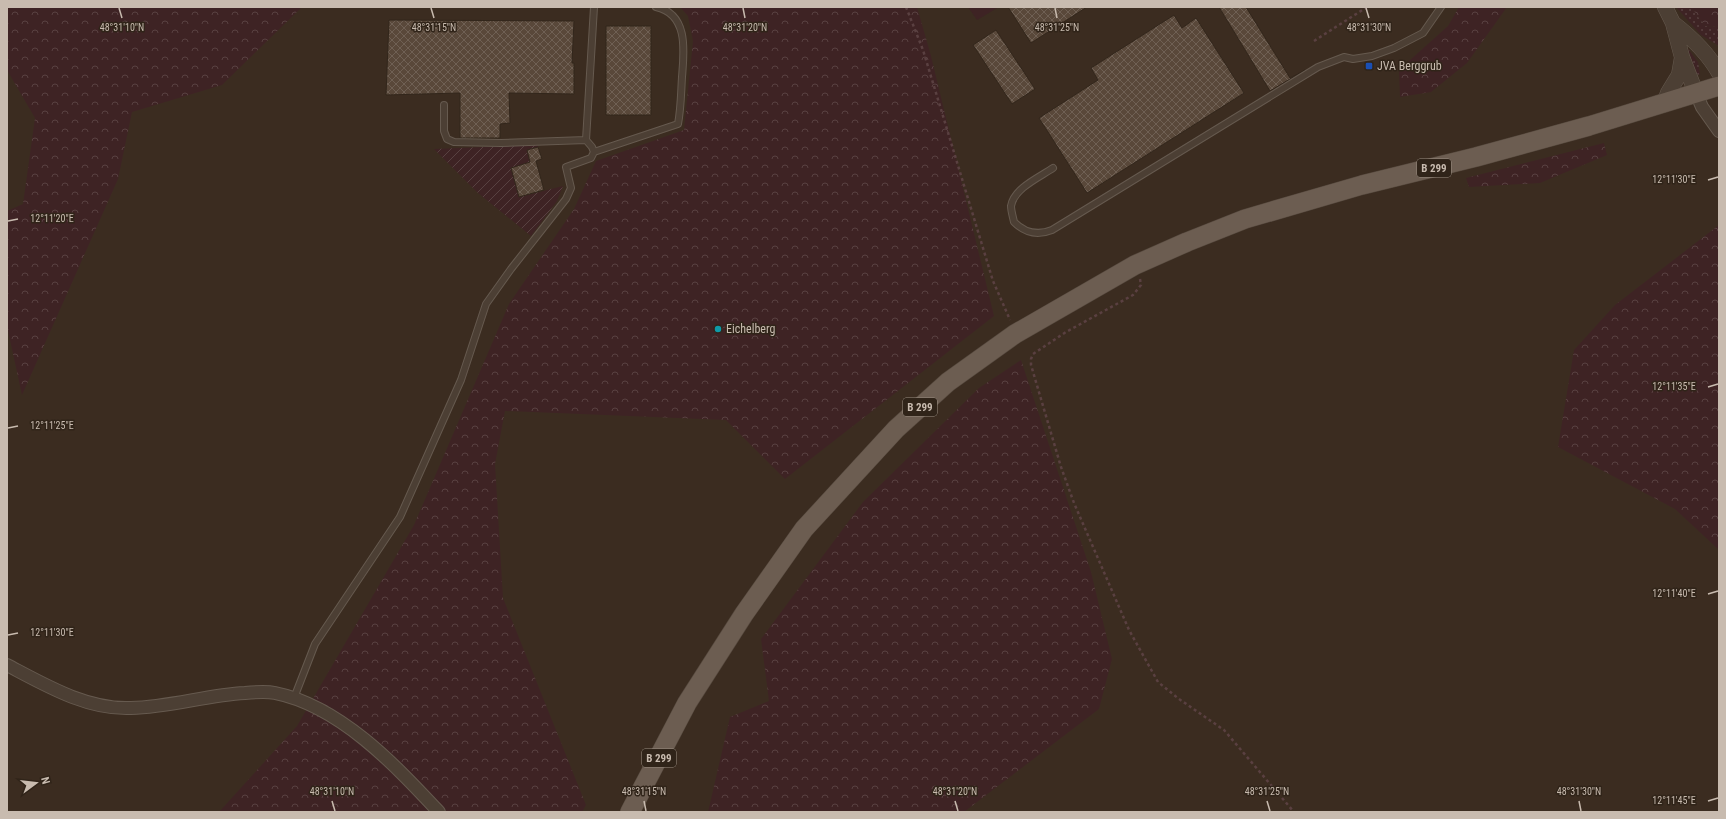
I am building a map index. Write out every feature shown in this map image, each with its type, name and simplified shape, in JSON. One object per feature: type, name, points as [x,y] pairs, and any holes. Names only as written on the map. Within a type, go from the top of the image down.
[{"type":"main road","name":"B 299","points":[[630,812],[687,703],[744,614],[804,529],[896,429],[948,382],[1015,334],[1135,265],[1245,219],[1362,185],[1476,157],[1664,104],[1719,86]]},
{"type":"street","points":[[1665,7],[1673,23],[1682,57],[1702,107],[1719,131]]},
{"type":"street","points":[[1673,23],[1688,35],[1714,64],[1719,73]]},
{"type":"street","points":[[1664,104],[1668,93],[1679,75],[1682,57]]},
{"type":"street","points":[[7,665],[50,688],[102,706],[130,708],[251,692],[273,692],[294,698],[318,708],[343,723],[376,750],[415,786],[439,812]]},
{"type":"lane","points":[[594,7],[586,140],[594,152]]},
{"type":"lane","points":[[294,698],[315,644],[400,517],[461,380],[486,304],[566,199],[571,188],[566,167],[591,158],[594,152],[678,124],[684,46],[682,33],[677,22],[670,13],[656,7]]},
{"type":"lane","points":[[1053,168],[1023,188],[1016,195],[1011,206],[1014,222],[1026,232],[1044,233],[1052,230],[1318,67],[1344,57],[1353,59],[1372,56],[1394,48],[1411,39],[1422,33],[1441,7]]},
{"type":"lane","points":[[444,105],[444,131],[447,139],[454,142],[501,143],[586,140]]},
{"type":"path","points":[[906,7],[922,50],[993,281],[1008,313],[1015,334]]},
{"type":"path","points":[[1314,40],[1367,7]]},
{"type":"path","points":[[1135,265],[1141,285],[1133,295],[1097,314],[1033,354],[1031,359],[1061,467],[1074,503],[1129,630],[1158,682],[1179,699],[1224,730],[1294,812]]},
{"type":"green space","points":[[7,7],[302,7],[222,85],[132,112],[118,179],[22,395],[7,326],[7,211],[23,204],[35,118],[7,70]]},
{"type":"green space","points":[[680,7],[917,7],[931,56],[994,316],[785,479],[726,420],[505,411],[495,464],[503,598],[586,805],[582,812],[219,812],[297,726],[414,525],[509,304],[574,209],[596,161],[684,130],[693,41],[688,16]]},
{"type":"green space","points":[[968,7],[996,7],[997,8],[977,20]]},
{"type":"green space","points":[[1459,7],[1507,7],[1467,63],[1431,92],[1400,97],[1399,70],[1448,26]]},
{"type":"green space","points":[[1676,7],[1691,7],[1705,26],[1719,27],[1719,46],[1701,35]]},
{"type":"green space","points":[[1691,7],[1719,7],[1719,27],[1705,26]]},
{"type":"green space","points":[[1683,42],[1698,62],[1700,74],[1698,75],[1695,71]]},
{"type":"green space","points":[[1604,143],[1607,155],[1540,183],[1469,187],[1466,178]]},
{"type":"green space","points":[[538,145],[538,147],[527,150],[530,162],[511,168],[519,197],[563,186],[557,201],[531,236],[478,193],[434,149]]},
{"type":"green space","points":[[1719,225],[1719,550],[1675,509],[1558,447],[1574,350],[1615,305]]},
{"type":"green space","points":[[1021,360],[1091,572],[1112,659],[1099,709],[964,812],[708,812],[730,717],[769,701],[761,639],[863,502],[979,388]]},
{"type":"building","points":[[1008,7],[1087,7],[1031,43]]},
{"type":"building","points":[[1219,7],[1246,7],[1290,78],[1305,70],[1270,91]]},
{"type":"building","points":[[1174,15],[1182,28],[1196,18],[1244,93],[1087,193],[1039,118],[1098,80],[1091,68]]},
{"type":"building","points":[[389,20],[574,21],[572,63],[574,63],[574,94],[509,93],[510,123],[500,124],[500,138],[460,138],[460,93],[386,95]]},
{"type":"building","points":[[606,26],[651,26],[651,115],[606,115]]},
{"type":"building","points":[[996,30],[1035,89],[1012,104],[973,45]]},
{"type":"building","points":[[538,147],[542,159],[536,161],[544,190],[519,197],[511,168],[530,162],[527,150]]},
{"type":"place","name":"JVA Berggrub","points":[[1369,66]]},
{"type":"place","name":"Eichelberg","points":[[718,329]]}]
